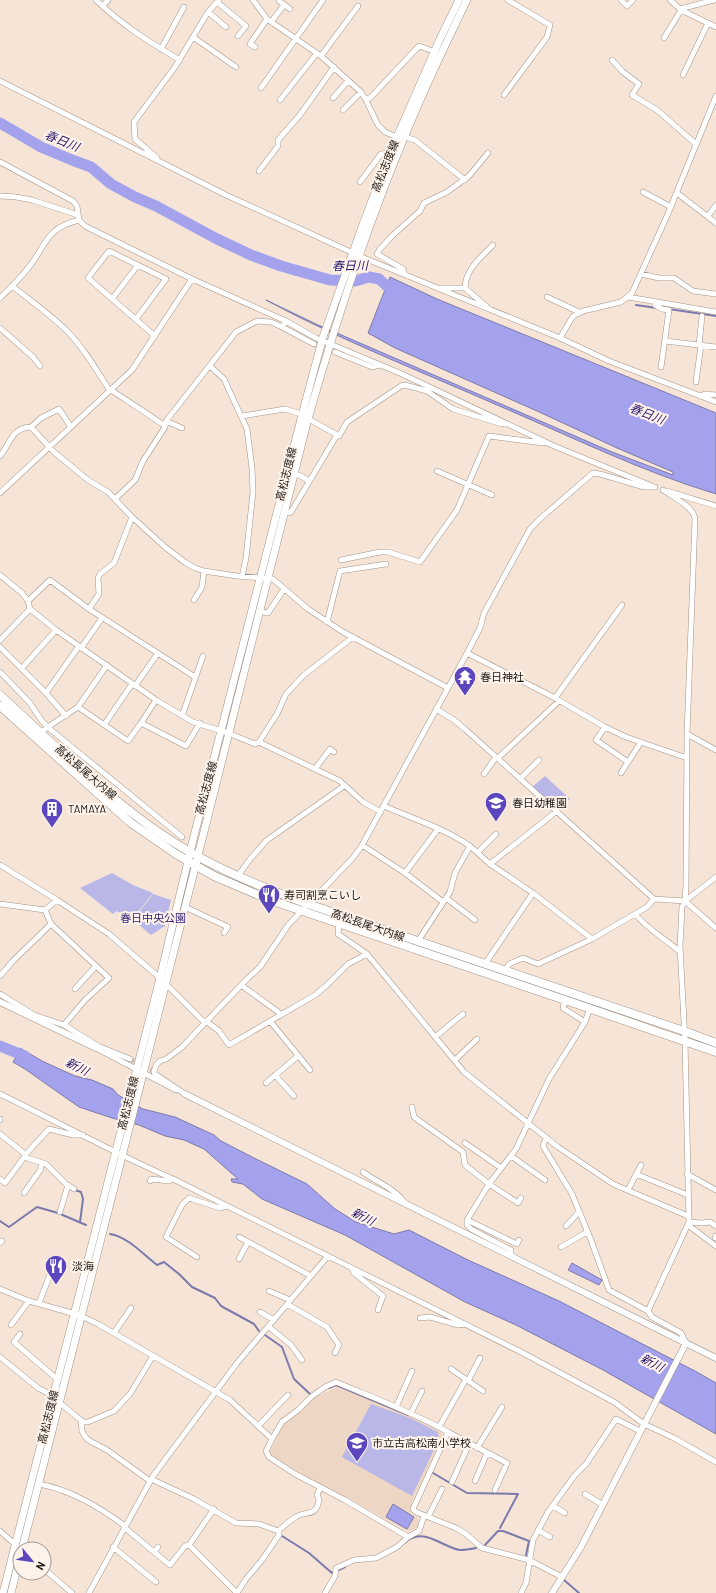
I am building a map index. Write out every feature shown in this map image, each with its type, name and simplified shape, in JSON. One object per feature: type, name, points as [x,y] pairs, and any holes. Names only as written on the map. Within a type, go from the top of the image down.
[{"type":"main road","name":"高松志度線","points":[[21,1541],[54,1396],[75,1314],[143,1075],[196,866],[225,731],[305,417],[323,339],[439,41],[459,0]]},
{"type":"main road","name":"高松志度線","points":[[22,1541],[39,1484],[82,1316],[120,1152],[135,1071],[160,978],[190,851],[259,611],[264,578],[294,474],[305,417],[331,342],[356,256],[390,153],[401,137],[467,0]]},
{"type":"main road","name":"高松長尾大内線","points":[[0,695],[38,735],[131,823],[151,838],[196,866],[246,890],[301,911],[716,1052]]},
{"type":"main road","name":"高松長尾大内線","points":[[0,706],[137,816],[163,835],[198,856],[237,876],[308,904],[716,1043]]},
{"type":"main road","name":"高松志度線","points":[[3,1593],[12,1569]]},
{"type":"main road","points":[[11,1593],[14,1581]]},
{"type":"street","points":[[96,0],[114,17],[137,35],[180,60]]},
{"type":"street","points":[[103,6],[108,0]]},
{"type":"street","points":[[253,0],[269,20],[319,55],[361,92],[378,125],[385,132],[415,140],[465,180]]},
{"type":"street","points":[[261,88],[323,0]]},
{"type":"street","points":[[504,95],[547,37],[550,25],[508,0]]},
{"type":"street","points":[[620,0],[627,6],[633,0]]},
{"type":"street","points":[[670,0],[680,9],[716,27]]},
{"type":"street","points":[[664,38],[680,9],[714,0]]},
{"type":"street","points":[[163,164],[135,139],[134,122],[180,60],[208,12],[218,1],[246,26],[238,36]]},
{"type":"street","points":[[279,1],[290,9]]},
{"type":"street","points":[[255,47],[250,44],[284,4]]},
{"type":"street","points":[[280,100],[319,55],[358,6]]},
{"type":"street","points":[[161,49],[184,7]]},
{"type":"street","points":[[208,12],[226,27]]},
{"type":"street","points":[[683,75],[708,23]]},
{"type":"street","points":[[193,37],[219,52],[236,67]]},
{"type":"street","points":[[366,100],[371,97],[419,46],[430,50]]},
{"type":"street","points":[[612,60],[623,72],[639,84],[632,95],[657,110],[696,144]]},
{"type":"street","points":[[259,171],[278,146],[278,140],[300,115],[334,67]]},
{"type":"street","points":[[0,81],[163,164],[269,216],[356,256],[560,338],[609,361],[716,402]]},
{"type":"street","points":[[334,98],[348,81]]},
{"type":"street","points":[[343,110],[361,92]]},
{"type":"street","points":[[560,338],[573,316],[579,312],[621,302],[632,293],[677,193],[696,144],[714,106],[716,96]]},
{"type":"street","points":[[360,182],[381,154],[390,153]]},
{"type":"street","points":[[405,275],[404,269],[377,254],[380,249],[420,211],[424,203],[447,192],[465,180],[488,153]]},
{"type":"street","points":[[0,162],[73,201],[77,206],[78,218]]},
{"type":"street","points":[[643,192],[671,207]]},
{"type":"street","points":[[677,193],[716,223]]},
{"type":"street","points":[[0,196],[32,200],[78,218],[85,226],[192,279],[286,321],[507,425],[655,487],[716,506]]},
{"type":"street","points":[[708,216],[716,205]]},
{"type":"street","points":[[0,298],[32,264],[48,236],[61,226],[78,218]]},
{"type":"street","points":[[465,288],[465,280],[476,262],[493,245]]},
{"type":"street","points":[[136,319],[166,279],[109,251],[88,278],[155,336]]},
{"type":"street","points":[[112,299],[138,265]]},
{"type":"street","points":[[641,274],[659,278],[674,278],[693,290],[716,294]]},
{"type":"street","points":[[0,493],[132,370],[192,279]]},
{"type":"street","points":[[12,286],[68,332],[110,390],[133,405],[166,423],[182,428]]},
{"type":"street","points":[[437,288],[465,288],[491,310]]},
{"type":"street","points":[[547,297],[579,312]]},
{"type":"street","points":[[628,297],[716,312]]},
{"type":"street","points":[[649,301],[662,309],[669,310],[661,367]]},
{"type":"street","points":[[696,382],[702,316]]},
{"type":"street","points":[[115,499],[135,480],[143,461],[166,423],[236,332],[257,321],[271,322],[314,344]]},
{"type":"street","points":[[282,327],[286,321]]},
{"type":"street","points":[[0,328],[34,357],[40,366]]},
{"type":"street","points":[[665,341],[716,347]]},
{"type":"street","points":[[335,352],[372,367],[380,365]]},
{"type":"street","points":[[210,366],[224,379],[247,429],[252,468],[253,492],[246,558],[242,576]]},
{"type":"street","points":[[284,512],[291,512],[337,435],[338,436],[348,422],[401,386],[405,385],[428,388],[453,409],[494,423],[507,425]]},
{"type":"street","points":[[701,396],[705,394],[716,395]]},
{"type":"street","points":[[0,456],[15,432],[25,428],[31,428],[41,418],[59,409],[71,426]]},
{"type":"street","points":[[242,416],[285,409],[305,417],[337,435]]},
{"type":"street","points":[[31,428],[54,452],[82,476],[108,492],[132,517],[165,547],[186,563],[204,571],[273,578],[308,609],[327,622],[448,688]]},
{"type":"street","points":[[341,560],[380,552],[388,552],[420,562],[457,510],[490,436],[550,444]]},
{"type":"street","points":[[437,471],[492,495]]},
{"type":"street","points":[[185,1094],[159,1077],[153,1071],[157,1062],[166,1059],[181,1048],[260,967],[278,939],[301,911],[352,859],[362,845],[467,653],[480,628],[484,613],[530,529],[593,473],[644,487],[655,487]]},
{"type":"street","points":[[294,474],[309,481]]},
{"type":"street","points":[[663,490],[688,508],[695,515],[687,734],[685,901]]},
{"type":"street","points":[[89,610],[99,594],[98,578],[100,574],[114,563],[132,517]]},
{"type":"street","points":[[327,622],[340,571],[386,564]]},
{"type":"street","points":[[194,600],[202,587],[204,571]]},
{"type":"street","points":[[0,575],[28,600],[30,608],[56,630],[156,700],[182,716],[225,731],[254,744],[259,742],[277,714],[286,694],[304,675],[353,637]]},
{"type":"street","points":[[28,600],[50,580],[89,610],[195,677]]},
{"type":"street","points":[[259,611],[268,613],[284,589]]},
{"type":"street","points":[[484,774],[497,758],[557,699],[622,605]]},
{"type":"street","points":[[0,640],[30,608]]},
{"type":"street","points":[[46,693],[102,618]]},
{"type":"street","points":[[22,668],[56,630]]},
{"type":"street","points":[[0,647],[46,693],[66,716]]},
{"type":"street","points":[[104,725],[158,653]]},
{"type":"street","points":[[467,653],[557,699],[605,727],[641,742],[687,758]]},
{"type":"street","points":[[182,716],[203,656]]},
{"type":"street","points":[[38,735],[48,726],[78,707],[107,665]]},
{"type":"street","points":[[0,672],[29,702],[48,726],[133,799],[182,837]]},
{"type":"street","points":[[78,707],[128,741],[156,700]]},
{"type":"street","points":[[436,709],[454,720],[654,898],[685,901],[716,928]]},
{"type":"street","points":[[141,723],[186,746],[200,723]]},
{"type":"street","points":[[605,727],[596,740],[628,762]]},
{"type":"street","points":[[687,734],[716,750]]},
{"type":"street","points":[[259,742],[340,781],[363,802],[438,828],[458,838],[478,852],[490,864],[532,893],[592,939]]},
{"type":"street","points":[[621,773],[641,742]]},
{"type":"street","points":[[315,769],[330,749],[334,752]]},
{"type":"street","points":[[520,779],[539,760]]},
{"type":"street","points":[[237,876],[267,840],[344,786]]},
{"type":"street","points":[[490,864],[557,811]]},
{"type":"street","points":[[405,873],[438,828]]},
{"type":"street","points":[[478,852],[496,834]]},
{"type":"street","points":[[362,845],[475,920]]},
{"type":"street","points":[[418,941],[450,892],[455,873],[470,846]]},
{"type":"street","points":[[0,866],[109,934],[219,1032],[229,1045],[315,995],[348,964],[367,954]]},
{"type":"street","points":[[648,1311],[688,1224],[685,1041],[680,952],[682,907],[685,901],[716,877]]},
{"type":"street","points":[[485,964],[532,893]]},
{"type":"street","points":[[505,971],[509,964],[523,958],[538,964],[592,939],[647,907],[654,898]]},
{"type":"street","points":[[0,904],[45,910],[56,900]]},
{"type":"street","points":[[185,907],[228,927],[224,933]]},
{"type":"street","points":[[45,910],[51,924],[109,978],[85,1000],[64,1025]]},
{"type":"street","points":[[635,914],[641,922],[667,940],[680,952]]},
{"type":"street","points":[[339,923],[338,934],[367,954],[464,1072],[558,1147],[613,1184],[688,1216]]},
{"type":"street","points":[[0,976],[13,961],[51,924]]},
{"type":"street","points":[[75,989],[96,966]]},
{"type":"street","points":[[241,985],[281,1014]]},
{"type":"street","points":[[0,994],[34,1015],[64,1025],[135,1071],[185,1094],[511,1255],[716,1358]]},
{"type":"street","points":[[565,1000],[563,1008],[585,1022]]},
{"type":"street","points":[[0,1002],[97,1047],[130,1059]]},
{"type":"street","points":[[511,1255],[511,1250],[508,1248],[470,1229],[466,1225],[467,1220],[489,1184],[511,1156],[529,1123],[549,1079],[585,1022],[590,1008]]},
{"type":"street","points":[[435,1036],[462,1014]]},
{"type":"street","points":[[270,1021],[310,1070]]},
{"type":"street","points":[[454,1060],[477,1039]]},
{"type":"street","points":[[266,1083],[298,1056]]},
{"type":"street","points":[[275,1075],[294,1096]]},
{"type":"street","points":[[0,1094],[466,1324],[614,1402],[644,1424],[674,1438],[716,1462]]},
{"type":"street","points":[[412,1107],[414,1117],[463,1152],[465,1165],[489,1184],[518,1203],[521,1198]]},
{"type":"street","points":[[0,1180],[5,1183],[25,1155],[49,1129],[84,1136]]},
{"type":"street","points":[[0,1134],[27,1158],[46,1164],[74,1189]]},
{"type":"street","points":[[546,1137],[543,1146],[564,1180],[579,1212],[588,1232],[609,1290],[648,1311],[649,1315],[681,1333],[686,1344]]},
{"type":"street","points":[[465,1143],[501,1168]]},
{"type":"street","points":[[511,1156],[534,1169],[545,1180]]},
{"type":"street","points":[[24,1193],[41,1169],[41,1163]]},
{"type":"street","points":[[628,1190],[641,1165]]},
{"type":"street","points":[[363,1172],[400,1195],[405,1203]]},
{"type":"street","points":[[636,1174],[688,1195]]},
{"type":"street","points":[[687,1174],[716,1190]]},
{"type":"street","points":[[150,1181],[151,1179],[169,1181],[173,1179]]},
{"type":"street","points":[[60,1212],[68,1185]]},
{"type":"street","points":[[197,1258],[166,1237],[182,1205],[189,1198],[220,1208],[226,1206]]},
{"type":"street","points":[[566,1226],[579,1212]]},
{"type":"street","points":[[467,1220],[518,1244],[520,1240]]},
{"type":"street","points":[[688,1224],[710,1222],[716,1226]]},
{"type":"street","points":[[688,1224],[716,1246]]},
{"type":"street","points":[[561,1247],[588,1232]]},
{"type":"street","points":[[239,1238],[312,1276]]},
{"type":"street","points":[[239,1259],[248,1242]]},
{"type":"street","points":[[89,1593],[150,1480],[237,1363],[328,1256]]},
{"type":"street","points":[[352,1268],[354,1274],[383,1296],[378,1310]]},
{"type":"street","points":[[38,1303],[50,1272]]},
{"type":"street","points":[[0,1289],[29,1301],[82,1316],[114,1333],[217,1391],[230,1400],[272,1439]]},
{"type":"street","points":[[269,1291],[289,1302],[327,1327],[339,1345],[335,1353]]},
{"type":"street","points":[[11,1325],[29,1301]]},
{"type":"street","points":[[114,1333],[131,1308]]},
{"type":"street","points":[[260,1312],[274,1320]]},
{"type":"street","points":[[420,1318],[430,1317],[458,1325],[466,1324]]},
{"type":"street","points":[[268,1327],[291,1345],[302,1360]]},
{"type":"street","points":[[20,1334],[14,1342],[58,1380]]},
{"type":"street","points":[[552,1593],[581,1546],[686,1344]]},
{"type":"street","points":[[60,1403],[83,1422],[88,1422],[114,1411],[130,1394],[154,1356]]},
{"type":"street","points":[[0,1357],[38,1388],[54,1396]]},
{"type":"street","points":[[439,1427],[465,1381],[470,1379],[480,1358]]},
{"type":"street","points":[[451,1369],[483,1391]]},
{"type":"street","points":[[396,1407],[412,1371]]},
{"type":"street","points":[[408,1537],[345,1500],[320,1488],[269,1457],[266,1451],[282,1422],[325,1387],[336,1382],[411,1413],[507,1463],[495,1490]]},
{"type":"street","points":[[411,1413],[422,1391]]},
{"type":"street","points":[[258,1426],[288,1395]]},
{"type":"street","points":[[477,1448],[502,1407]]},
{"type":"street","points":[[521,1593],[526,1583],[533,1540],[538,1530],[553,1506],[575,1475],[586,1464],[616,1419],[640,1431]]},
{"type":"street","points":[[81,1420],[82,1431],[88,1440],[107,1450],[150,1480],[214,1510],[236,1523],[259,1524],[278,1531]]},
{"type":"street","points":[[448,1432],[413,1509],[416,1512],[456,1528],[466,1534],[482,1548],[529,1560],[562,1577]]},
{"type":"street","points":[[452,1482],[469,1444]]},
{"type":"street","points":[[475,1481],[487,1453]]},
{"type":"street","points":[[39,1484],[54,1487],[94,1505],[124,1527],[170,1565],[186,1546],[189,1546],[214,1510]]},
{"type":"street","points":[[278,1531],[298,1516],[311,1513],[316,1509],[319,1499],[317,1495],[320,1488]]},
{"type":"street","points":[[325,1593],[335,1576],[336,1568],[354,1560],[376,1558],[397,1547],[408,1537],[419,1531],[442,1489]]},
{"type":"street","points":[[585,1494],[603,1505]]},
{"type":"street","points":[[553,1506],[565,1513]]},
{"type":"street","points":[[538,1530],[550,1537]]},
{"type":"street","points":[[0,1531],[12,1541]]},
{"type":"street","points":[[189,1546],[237,1593],[279,1535],[278,1531]]},
{"type":"street","points":[[113,1547],[156,1582]]},
{"type":"street","points":[[154,1552],[158,1547]]},
{"type":"street","points":[[52,1576],[72,1593]]},
{"type":"shaded area","name":"市立古高松南小学校","points":[[337,1387],[411,1417],[441,1432],[443,1436],[411,1504],[411,1514],[417,1517],[419,1523],[418,1527],[407,1531],[347,1497],[309,1478],[271,1455],[270,1451],[284,1424],[316,1397]]},
{"type":"green space","points":[[545,776],[570,799],[557,809],[532,787]]},
{"type":"green space","points":[[112,873],[133,885],[153,893],[131,921],[117,911],[113,914],[80,888]]},
{"type":"green space","name":"春日中央公園","points":[[153,894],[171,900],[165,926],[151,935],[133,920]]},
{"type":"green space","points":[[371,1404],[410,1418],[438,1432],[439,1439],[412,1496],[342,1457]]},
{"type":"water","points":[[390,277],[437,299],[716,413],[716,494],[660,475],[605,452],[351,342],[266,300],[316,324],[612,452],[673,475],[673,472],[395,348],[368,333]]},
{"type":"water","points":[[20,1048],[42,1061],[75,1076],[92,1080],[113,1089],[118,1095],[143,1109],[175,1117],[214,1135],[221,1141],[307,1184],[335,1209],[356,1222],[394,1234],[409,1230],[468,1260],[559,1301],[695,1371],[716,1383],[716,1434],[603,1370],[516,1325],[465,1302],[345,1235],[262,1199],[243,1184],[232,1182],[231,1179],[238,1179],[204,1149],[184,1140],[165,1136],[139,1125],[79,1107],[13,1062],[16,1057],[10,1053],[13,1049],[18,1052]]},
{"type":"water","points":[[572,1263],[602,1280],[599,1285],[568,1270]]},
{"type":"water","points":[[393,1504],[414,1517],[407,1529],[386,1517]]},
{"type":"waterway","name":"春日川","points":[[0,123],[41,147],[91,167],[111,184],[251,255],[281,266],[330,280],[355,281],[369,277],[379,279],[397,295]]},
{"type":"waterway","points":[[636,305],[657,308]]},
{"type":"waterway","points":[[669,309],[716,316]]},
{"type":"waterway","name":"新川","points":[[0,1046],[25,1056]]},
{"type":"waterway","points":[[75,1190],[81,1192],[83,1199],[80,1222]]},
{"type":"waterway","points":[[0,1221],[9,1227],[37,1207],[58,1213],[86,1225]]},
{"type":"waterway","points":[[110,1234],[129,1242],[157,1265],[164,1262],[192,1287],[215,1298],[221,1306],[254,1324],[259,1331]]},
{"type":"waterway","points":[[265,1335],[282,1347],[294,1379],[310,1394]]},
{"type":"waterway","points":[[329,1388],[336,1385],[408,1415]]},
{"type":"waterway","points":[[433,1473],[467,1493],[518,1494],[500,1528]]},
{"type":"waterway","points":[[485,1545],[498,1531],[503,1531],[529,1541],[526,1555]]},
{"type":"waterway","points":[[282,1536],[309,1553],[332,1573],[345,1567]]},
{"type":"waterway","points":[[402,1545],[408,1540],[418,1536],[430,1538],[454,1549],[466,1550],[476,1548]]},
{"type":"waterway","points":[[564,1580],[579,1593]]},
{"type":"tunnel","points":[[130,1059],[152,1070]]},
{"type":"place","name":"春日神社","points":[[465,696]]},
{"type":"place","name":"春日幼稚園","points":[[496,822]]},
{"type":"place","name":"TAMAYA","points":[[52,828]]},
{"type":"place","name":"寿司割烹こいし","points":[[269,914]]},
{"type":"place","name":"淡海","points":[[56,1286]]},
{"type":"place","name":"市立古高松南小学校","points":[[357,1462]]}]
